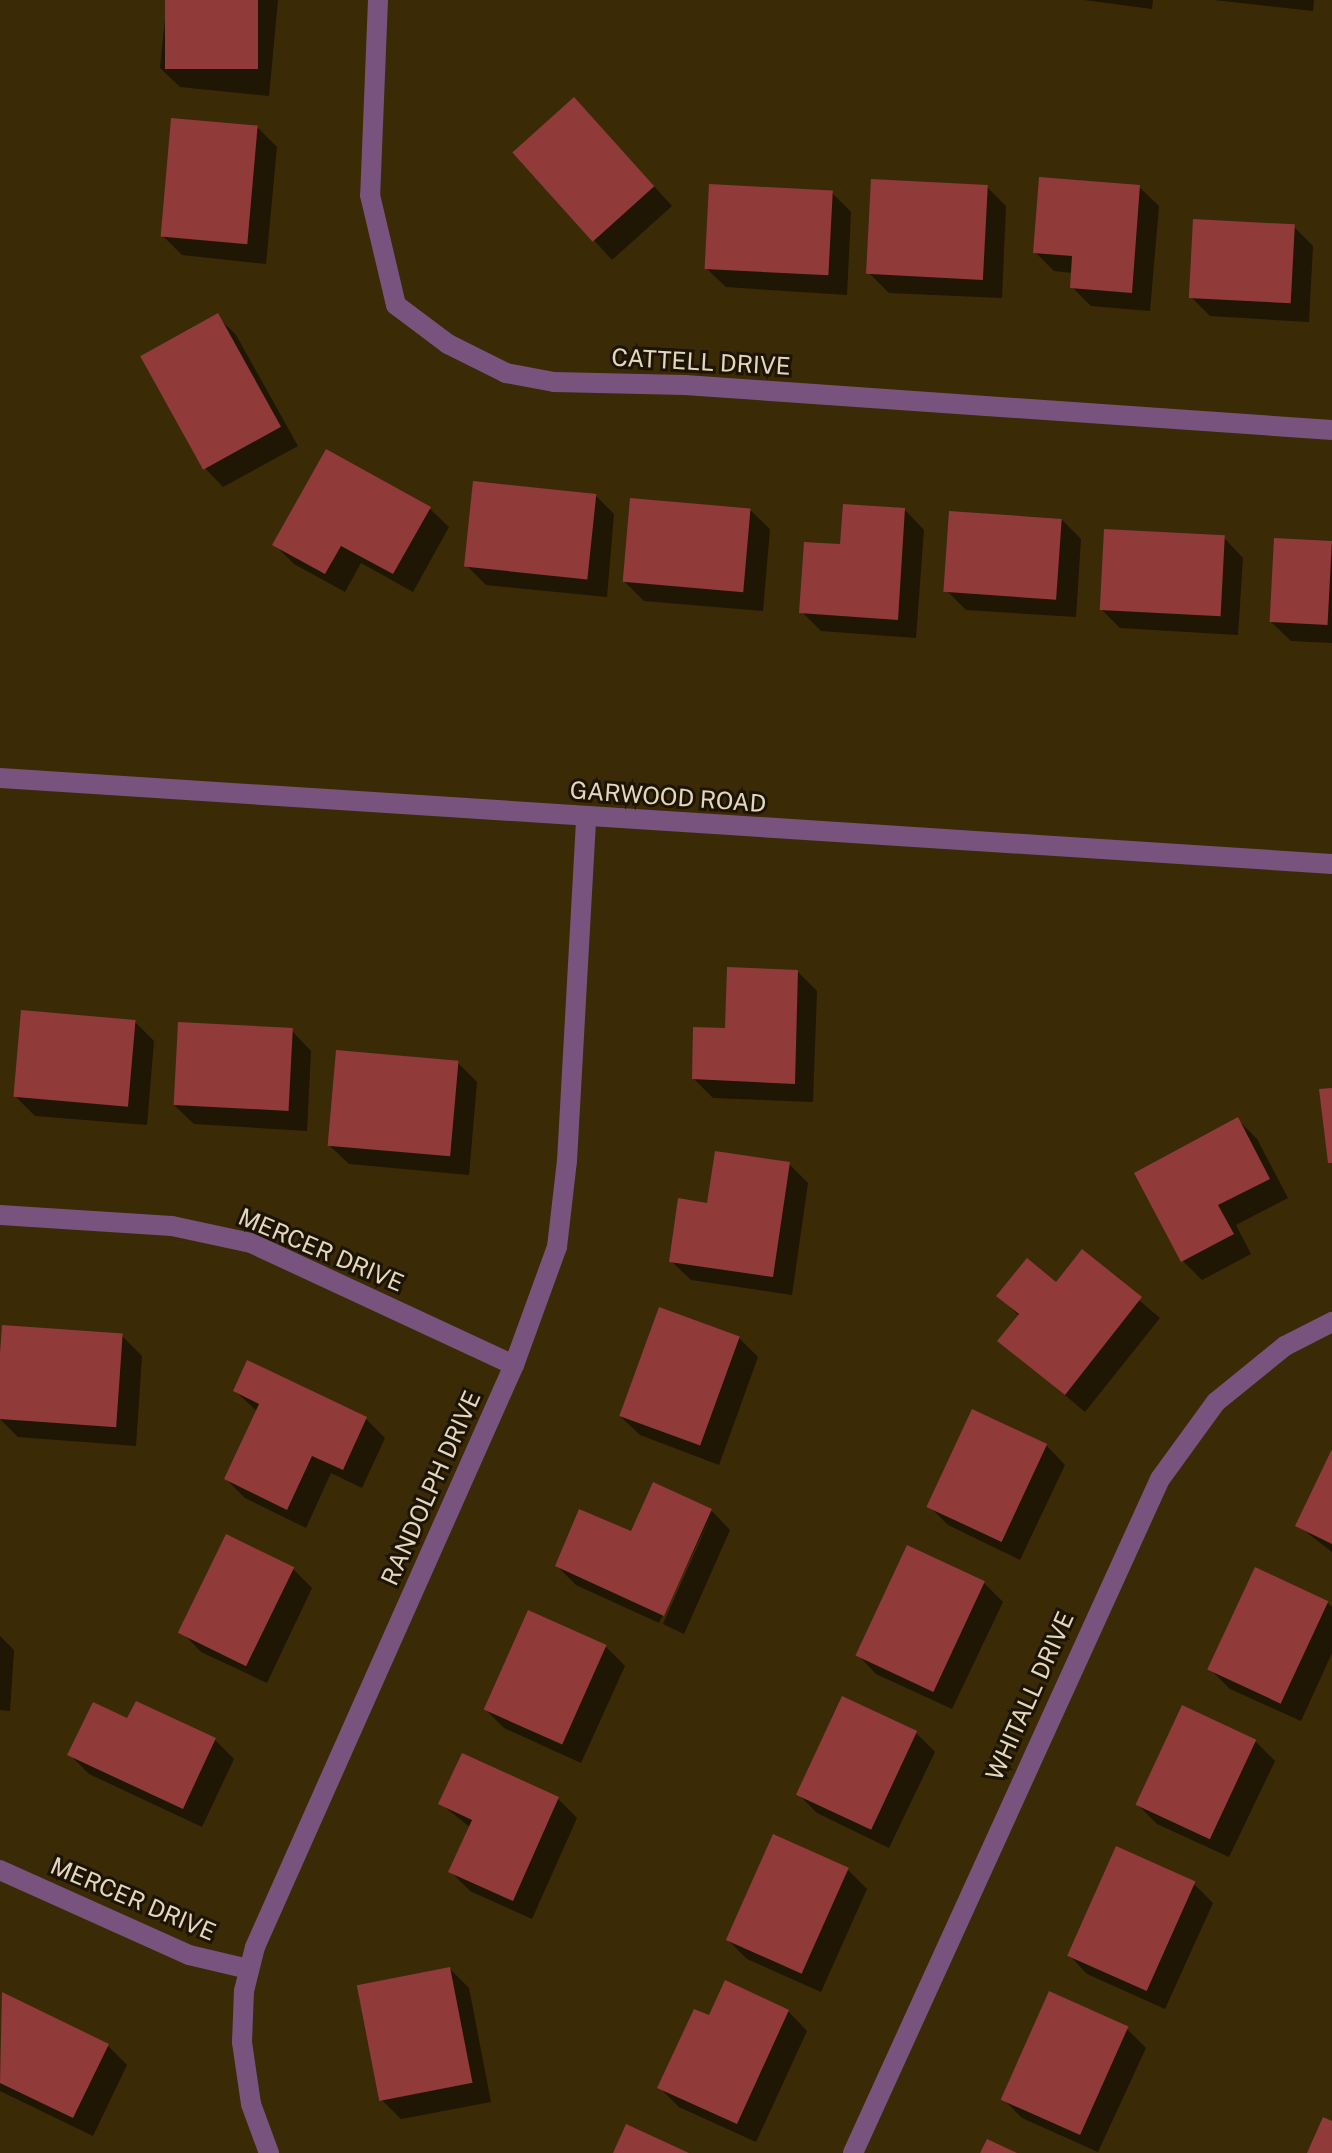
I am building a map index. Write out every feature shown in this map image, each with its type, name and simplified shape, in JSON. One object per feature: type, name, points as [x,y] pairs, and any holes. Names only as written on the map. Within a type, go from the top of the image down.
[{"type":"street","name":"CATTELL DRIVE","points":[[378,0],[370,195],[396,305],[448,344],[506,373],[554,382],[685,385],[1332,430]]},
{"type":"street","name":"GARWOOD ROAD","points":[[0,778],[1332,864]]},
{"type":"street","name":"RANDOLPH DRIVE","points":[[269,2153],[251,2104],[242,2042],[248,1969],[278,1888],[514,1365],[547,1285],[564,1202],[586,818]]},
{"type":"street","name":"MERCER DRIVE","points":[[0,1215],[172,1226],[251,1243],[514,1365]]},
{"type":"street","name":"WHITALL DRIVE","points":[[853,2153],[1160,1479],[1184,1439],[1226,1392],[1285,1346],[1332,1322]]},
{"type":"street","name":"MERCER DRIVE","points":[[0,1870],[160,1943],[248,1969]]},
{"type":"building","points":[[165,0],[258,0],[258,69],[165,69]]},
{"type":"building","points":[[574,97],[654,186],[593,242],[512,153]]},
{"type":"building","points":[[171,118],[258,126],[247,244],[161,237]]},
{"type":"building","points":[[1039,177],[1140,185],[1132,293],[1070,288],[1072,256],[1033,253]]},
{"type":"building","points":[[871,179],[988,185],[983,280],[866,274]]},
{"type":"building","points":[[709,184],[833,190],[828,275],[705,269]]},
{"type":"building","points":[[1193,219],[1295,224],[1291,303],[1189,298]]},
{"type":"building","points":[[218,313],[281,427],[203,470],[140,356]]},
{"type":"building","points":[[326,449],[431,507],[393,574],[341,546],[325,574],[272,545]]},
{"type":"building","points":[[473,481],[596,494],[587,579],[464,567]]},
{"type":"building","points":[[630,498],[751,509],[743,592],[623,582]]},
{"type":"building","points":[[843,504],[905,508],[898,620],[799,613],[804,542],[840,544]]},
{"type":"building","points":[[949,511],[1062,519],[1056,600],[943,592]]},
{"type":"building","points":[[1104,529],[1225,535],[1221,616],[1100,610]]},
{"type":"building","points":[[1274,538],[1332,541],[1328,625],[1270,622]]},
{"type":"building","points":[[727,967],[798,970],[795,1084],[692,1079],[693,1027],[725,1028]]},
{"type":"building","points":[[21,1010],[136,1020],[128,1107],[13,1097]]},
{"type":"building","points":[[178,1022],[293,1028],[288,1111],[174,1105]]},
{"type":"building","points":[[336,1050],[459,1061],[450,1156],[328,1146]]},
{"type":"building","points":[[1332,1088],[1332,1163],[1328,1163],[1319,1089]]},
{"type":"building","points":[[1238,1117],[1270,1179],[1218,1205],[1234,1234],[1181,1262],[1134,1173]]},
{"type":"building","points":[[715,1151],[790,1162],[773,1277],[669,1262],[678,1198],[707,1203]]},
{"type":"building","points":[[1082,1249],[1142,1297],[1065,1395],[997,1341],[1019,1314],[996,1296],[1027,1258],[1056,1282]]},
{"type":"building","points":[[659,1307],[740,1336],[700,1445],[619,1416]]},
{"type":"building","points":[[2,1325],[123,1333],[116,1427],[0,1419]]},
{"type":"building","points":[[247,1360],[367,1417],[343,1470],[312,1456],[287,1510],[224,1479],[259,1404],[233,1391]]},
{"type":"building","points":[[972,1409],[1047,1444],[1002,1542],[926,1507]]},
{"type":"building","points":[[1332,1449],[1332,1544],[1295,1526]]},
{"type":"building","points":[[653,1482],[712,1509],[664,1616],[555,1566],[579,1509],[631,1531]]},
{"type":"building","points":[[226,1534],[294,1567],[246,1666],[178,1633]]},
{"type":"building","points":[[907,1545],[985,1581],[933,1692],[855,1656]]},
{"type":"building","points":[[1255,1567],[1328,1601],[1281,1704],[1207,1669]]},
{"type":"building","points":[[528,1610],[607,1645],[562,1745],[484,1710]]},
{"type":"building","points":[[842,1696],[917,1731],[871,1830],[796,1795]]},
{"type":"building","points":[[136,1701],[216,1738],[183,1809],[67,1755],[93,1702],[127,1718]]},
{"type":"building","points":[[1182,1705],[1256,1740],[1210,1839],[1136,1805]]},
{"type":"building","points":[[462,1753],[559,1797],[513,1901],[448,1872],[472,1820],[438,1804]]},
{"type":"building","points":[[773,1834],[849,1868],[802,1974],[726,1940]]},
{"type":"building","points":[[1116,1846],[1195,1881],[1147,1991],[1067,1956]]},
{"type":"building","points":[[450,1967],[473,2083],[379,2101],[357,1985]]},
{"type":"building","points":[[725,1980],[789,2010],[737,2124],[657,2088],[694,2009],[709,2015]]},
{"type":"building","points":[[1049,1991],[1128,2026],[1080,2135],[1001,2100]]},
{"type":"building","points":[[2,1992],[109,2044],[73,2118],[0,2083]]},
{"type":"building","points":[[1323,2117],[1332,2121],[1332,2153],[1307,2153]]},
{"type":"building","points":[[626,2124],[689,2153],[613,2153]]},
{"type":"building","points":[[987,2139],[1017,2153],[980,2153]]}]
